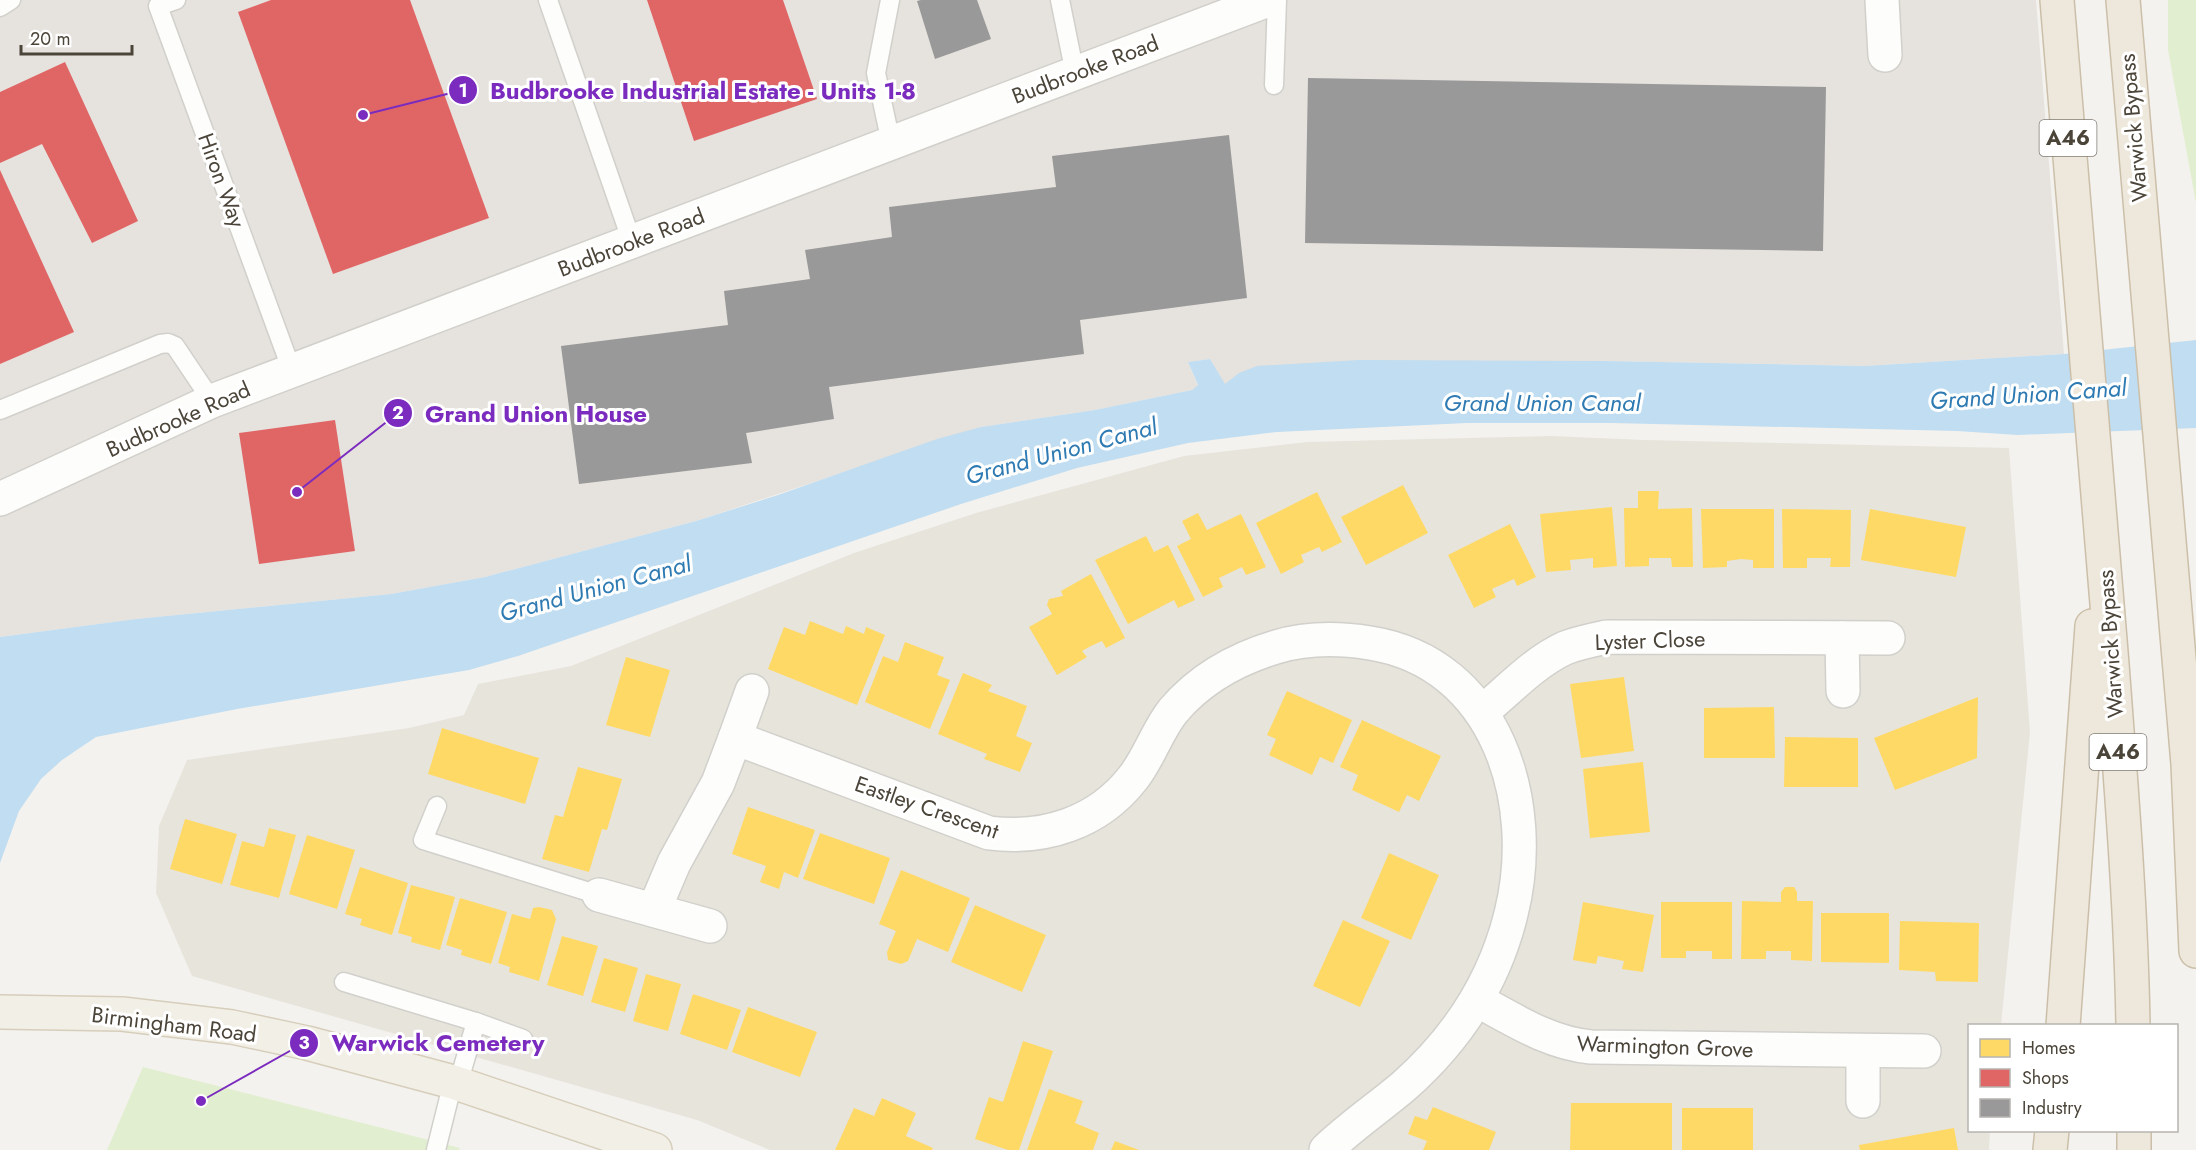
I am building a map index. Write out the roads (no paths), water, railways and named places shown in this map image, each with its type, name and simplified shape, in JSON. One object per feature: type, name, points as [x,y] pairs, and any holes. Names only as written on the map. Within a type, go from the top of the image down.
[{"type":"highway","name":"Warwick Bypass","points":[[2057,0],[2098,478],[2122,808],[2133,1024]]},
{"type":"highway","name":"Warwick Bypass","points":[[2123,0],[2168,533]]},
{"type":"highway","points":[[2063,1024],[2100,513]]},
{"type":"highway","points":[[2168,533],[2196,698]]},
{"type":"highway","points":[[2168,533],[2188,764],[2196,951]]},
{"type":"highway","points":[[2050,1150],[2052,1132]]},
{"type":"highway","points":[[2134,1132],[2134,1150]]},
{"type":"main road","name":"Birmingham Road","points":[[10,1012],[122,1014],[232,1027],[307,1043],[455,1083],[655,1150]]},
{"type":"street","name":"Budbrooke Road","points":[[0,499],[212,401],[1268,0]]},
{"type":"street","points":[[1882,0],[1885,55]]},
{"type":"street","name":"Lyster Close","points":[[1482,712],[1516,681],[1549,657],[1567,648],[1606,637],[1888,638]]},
{"type":"street","points":[[1842,638],[1843,691]]},
{"type":"street","name":"Eastley Crescent","points":[[735,738],[989,833],[1029,835],[1064,828],[1100,809],[1133,778],[1171,714],[1192,690],[1234,663],[1276,647],[1303,641],[1329,640],[1381,645],[1401,651],[1438,669],[1462,687],[1482,712],[1495,734],[1510,775],[1519,836],[1516,890],[1511,915],[1497,960],[1477,1000],[1458,1029],[1435,1056],[1405,1085],[1349,1128],[1326,1150]]},
{"type":"street","points":[[654,910],[674,863],[718,783],[752,691]]},
{"type":"street","points":[[598,895],[710,926]]},
{"type":"street","name":"Warmington Grove","points":[[1477,1000],[1527,1027],[1572,1045],[1924,1051]]},
{"type":"street","points":[[1863,1050],[1863,1101]]},
{"type":"lane","points":[[0,7],[11,0]]},
{"type":"lane","name":"Hiron Way","points":[[176,0],[158,6],[292,371]]},
{"type":"lane","points":[[548,0],[632,242]]},
{"type":"lane","points":[[890,0],[876,73],[891,143]]},
{"type":"lane","points":[[1060,0],[1075,74]]},
{"type":"lane","points":[[1274,85],[1277,0]]},
{"type":"lane","points":[[0,410],[160,344],[168,343],[175,346],[212,401]]},
{"type":"lane","points":[[437,806],[423,840],[598,895]]},
{"type":"lane","points":[[344,982],[476,1022],[523,1039]]},
{"type":"lane","points":[[436,1150],[455,1083],[476,1022]]},
{"type":"water","name":"Grand Union Canal","points":[[2196,340],[2196,428],[2018,435],[1957,431],[1612,423],[1467,423],[1277,432],[1188,443],[1077,468],[961,504],[518,656],[469,670],[237,709],[96,737],[62,760],[41,779],[19,811],[0,863],[0,637],[136,619],[391,594],[485,577],[696,521],[937,439],[981,427],[1095,410],[1192,390],[1198,385],[1188,362],[1210,359],[1225,384],[1239,373],[1257,366],[1359,360],[1606,361],[1864,366],[2064,354]]},
{"type":"place","name":"Budbrooke Industrial Estate - Units 1-8","points":[[363,115]]},
{"type":"place","name":"Grand Union House","points":[[297,492]]},
{"type":"place","name":"Warwick Cemetery","points":[[201,1101]]}]
